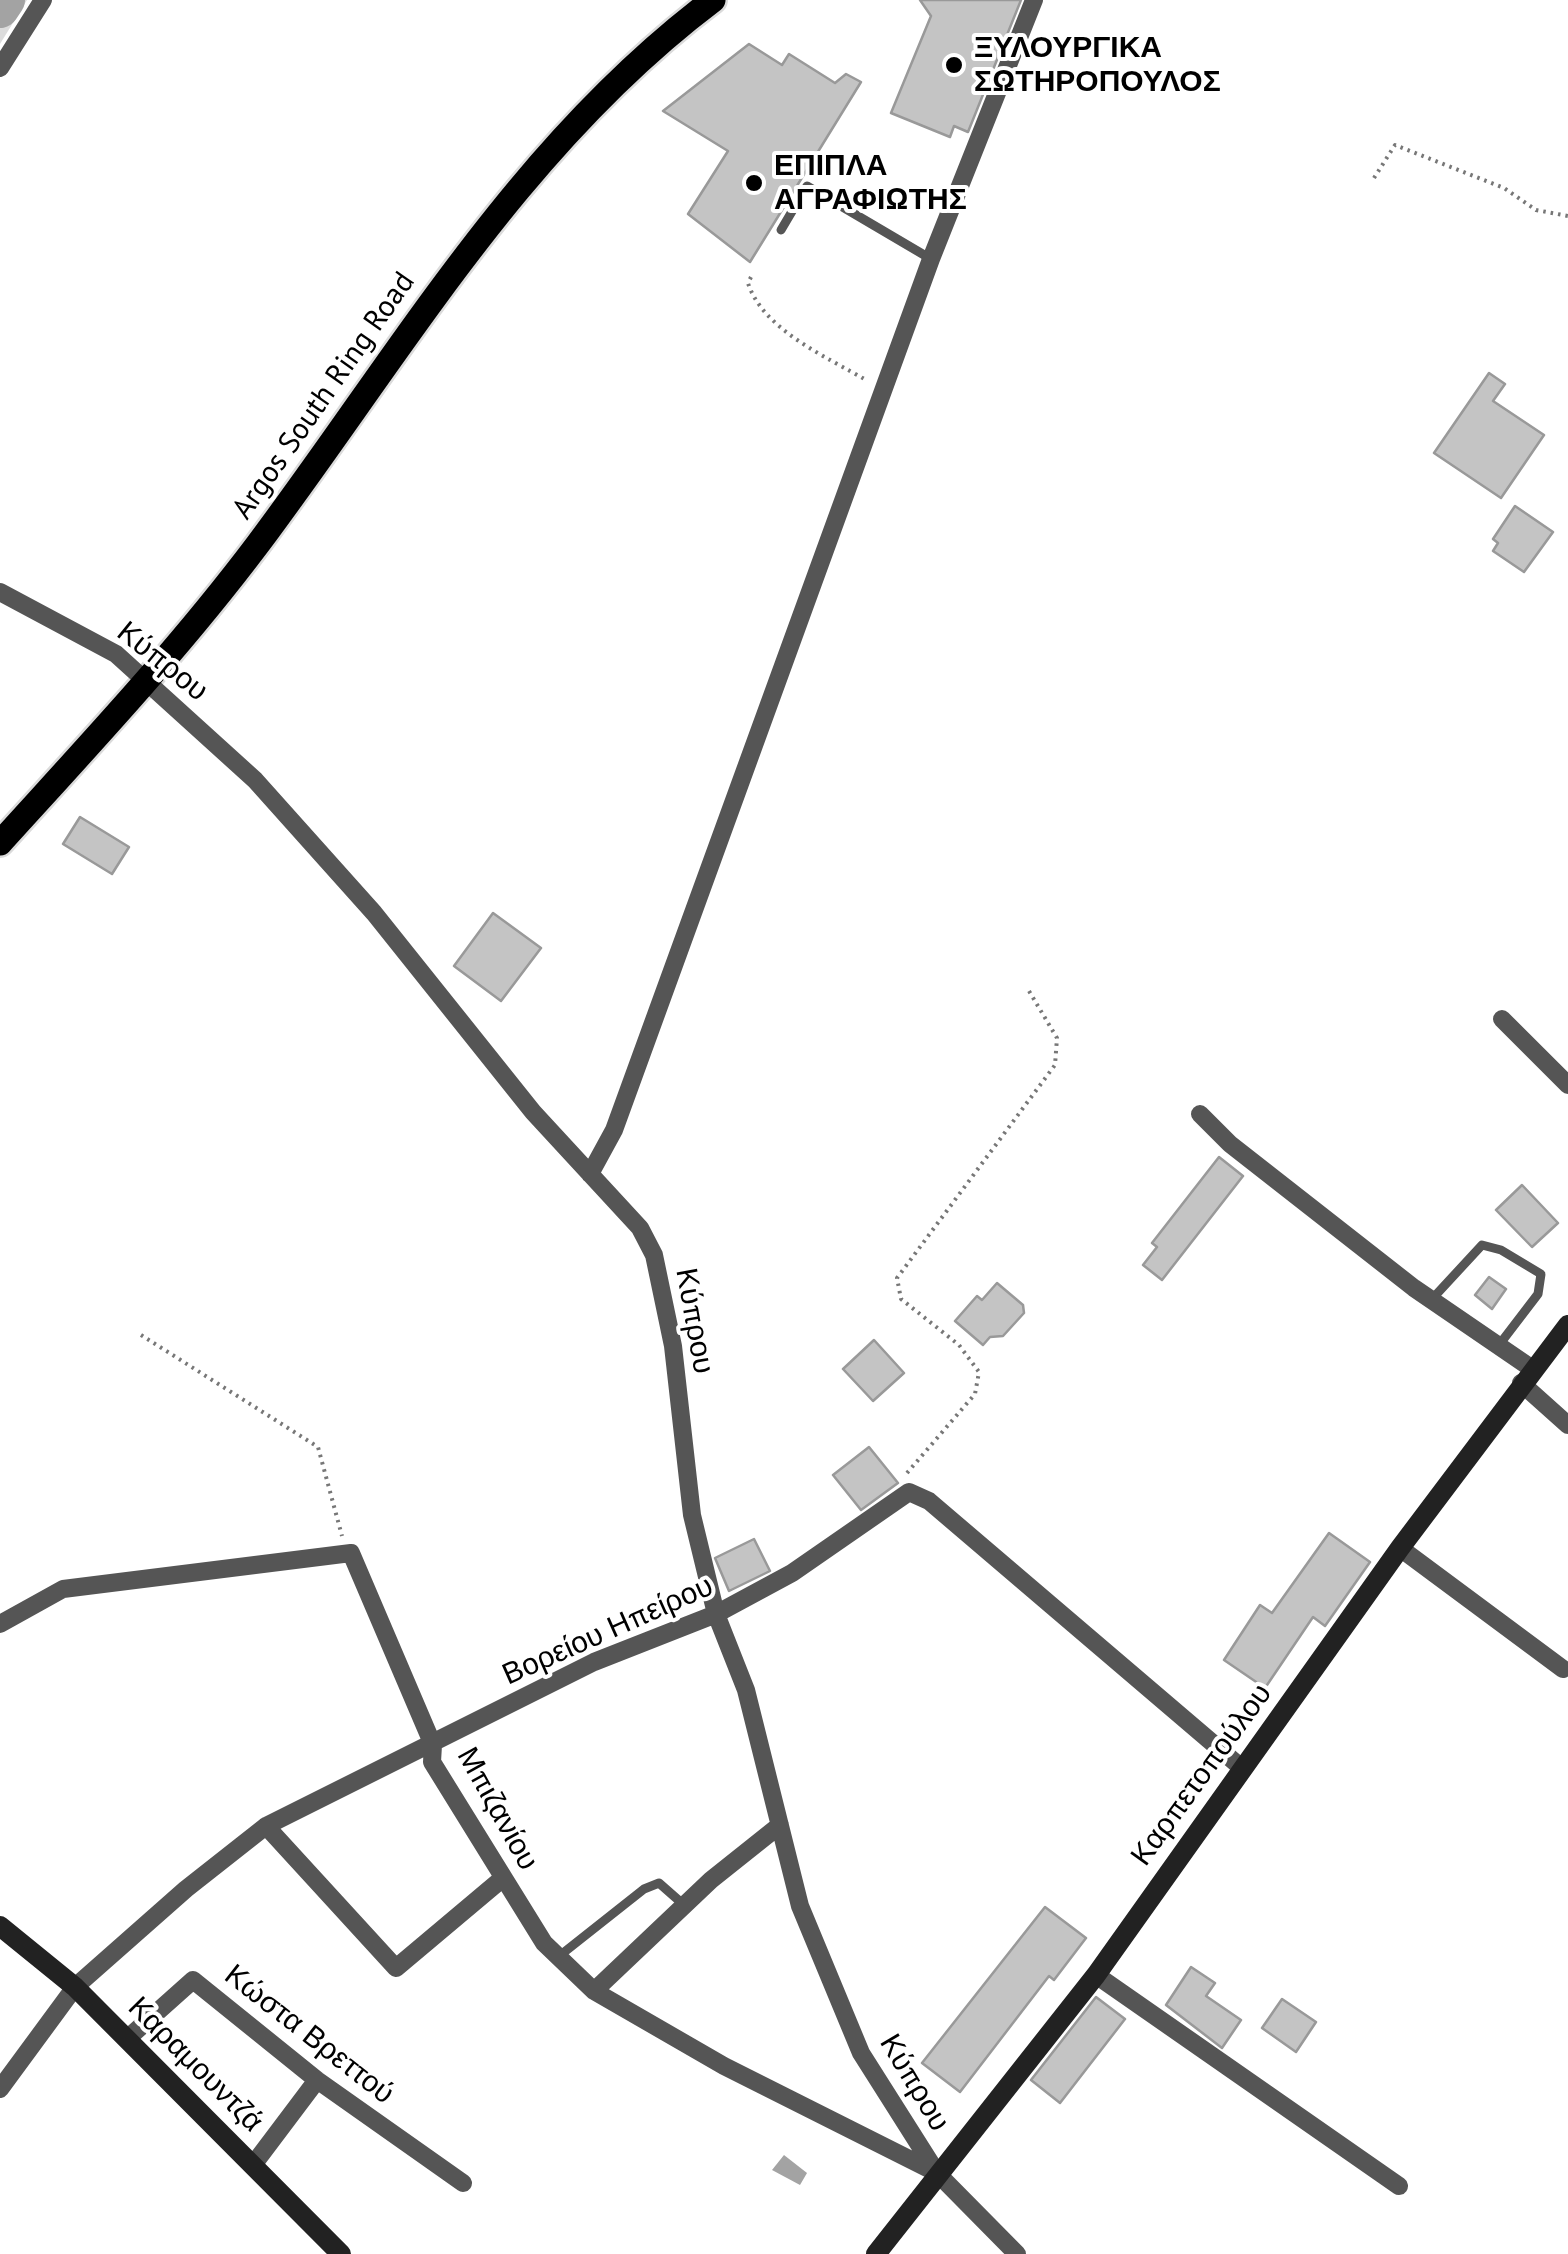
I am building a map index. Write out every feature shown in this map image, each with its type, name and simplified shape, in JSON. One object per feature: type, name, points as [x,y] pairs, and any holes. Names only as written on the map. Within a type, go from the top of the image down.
[{"type":"main road","name":"Argos South Ring Road","points":[[0,843],[146,679],[256,546],[430,301],[533,167],[632,66],[713,0]]},
{"type":"main road","name":"Καρπετοπούλου","points":[[876,2254],[937,2173],[1018,2079],[1400,1548],[1568,1325]]},
{"type":"main road","name":"Καραμουντζά","points":[[0,1926],[128,2038],[341,2254]]},
{"type":"street","points":[[0,68],[43,0]]},
{"type":"street","points":[[590,1174],[614,1130],[931,259],[1034,0]]},
{"type":"street","name":"Κύπρου","points":[[0,592],[116,654],[255,780],[640,1228],[654,1255],[673,1346],[692,1515],[716,1614],[746,1690],[800,1906],[861,2053],[937,2173],[1017,2254]]},
{"type":"street","points":[[1502,1019],[1568,1086]]},
{"type":"street","points":[[1200,1114],[1283,1186],[1499,1345],[1568,1425]]},
{"type":"street","name":"Βορείου Ηπείρου","points":[[0,2089],[74,1987],[186,1888],[266,1826],[594,1662],[716,1614],[792,1573],[909,1492],[918,1493],[1243,1769]]},
{"type":"street","points":[[1400,1548],[1564,1669]]},
{"type":"street","points":[[0,1624],[63,1589],[351,1553]]},
{"type":"street","name":"Μπιζανίου","points":[[351,1553],[433,1745],[432,1762],[544,1943],[594,1991],[724,2066],[937,2173]]},
{"type":"street","points":[[594,1991],[684,1905],[780,1825]]},
{"type":"street","points":[[266,1826],[396,1968],[503,1878]]},
{"type":"street","points":[[1096,1974],[1399,2186]]},
{"type":"street","name":"Κώστα Βρεττού","points":[[128,2038],[193,1980],[317,2080],[462,2183]]},
{"type":"street","points":[[252,2165],[317,2080]]},
{"type":"lane","points":[[781,230],[807,186],[931,259]]},
{"type":"lane","points":[[1433,1298],[1482,1244],[1501,1250],[1541,1274],[1538,1294],[1499,1345]]},
{"type":"lane","points":[[558,1957],[644,1889],[659,1883],[684,1905]]},
{"type":"path","points":[[1374,178],[1394,145],[1504,188],[1536,210],[1568,216]]},
{"type":"path","points":[[751,277],[748,284],[753,300],[781,327],[883,390]]},
{"type":"path","points":[[907,1473],[976,1394],[979,1372],[959,1345],[901,1299],[898,1278],[1056,1065],[1056,1038],[1029,991]]},
{"type":"path","points":[[140,1335],[318,1447],[339,1531],[351,1553]]},
{"type":"shaded area","points":[[0,0],[27,0],[0,44]]},
{"type":"shaded area","points":[[784,2155],[807,2173],[800,2185],[772,2170]]},
{"type":"building","name":"ΞΥΛΟΥΡΓΙΚΑ ΣΩΤΗΡΟΠΟΥΛΟΣ","points":[[920,0],[1021,0],[968,132],[954,126],[950,137],[891,113],[931,16]]},
{"type":"building","name":"ΕΠΙΠΛΑ ΑΓΡΑΦΙΩΤΗΣ","points":[[749,44],[782,65],[789,54],[835,83],[846,74],[861,82],[750,262],[688,214],[728,151],[663,111]]},
{"type":"building","points":[[1489,373],[1505,384],[1493,401],[1544,435],[1501,498],[1434,453]]},
{"type":"building","points":[[1515,506],[1553,532],[1524,572],[1493,551],[1498,543],[1493,539]]},
{"type":"building","points":[[80,817],[129,847],[112,874],[63,844]]},
{"type":"building","points":[[493,913],[541,948],[501,1001],[454,966]]},
{"type":"building","points":[[1219,1157],[1243,1176],[1162,1280],[1143,1265],[1157,1247],[1152,1243]]},
{"type":"building","points":[[1522,1185],[1558,1223],[1532,1247],[1496,1210]]},
{"type":"building","points":[[1489,1277],[1506,1289],[1492,1309],[1475,1295]]},
{"type":"building","points":[[997,1283],[1023,1305],[1024,1313],[1003,1336],[990,1337],[983,1345],[955,1321],[977,1296],[982,1300]]},
{"type":"building","points":[[874,1340],[904,1373],[873,1401],[843,1369]]},
{"type":"building","points":[[869,1447],[898,1483],[861,1510],[833,1475]]},
{"type":"building","points":[[1329,1533],[1370,1562],[1325,1626],[1313,1617],[1265,1688],[1224,1660],[1260,1605],[1272,1613]]},
{"type":"building","points":[[754,1539],[770,1571],[729,1591],[715,1558]]},
{"type":"building","points":[[1045,1907],[1086,1938],[1054,1980],[1049,1976],[960,2092],[922,2063]]},
{"type":"building","points":[[1191,1967],[1215,1983],[1206,1996],[1241,2020],[1222,2048],[1166,2005]]},
{"type":"building","points":[[1096,1997],[1125,2019],[1060,2103],[1031,2080]]},
{"type":"building","points":[[1282,1999],[1316,2022],[1296,2052],[1262,2028]]},
{"type":"waterway","points":[[0,9],[6,0]]},
{"type":"place","name":"ΞΥΛΟΥΡΓΙΚΑ ΣΩΤΗΡΟΠΟΥΛΟΣ","points":[[954,65]]},
{"type":"place","name":"ΕΠΙΠΛΑ ΑΓΡΑΦΙΩΤΗΣ","points":[[754,183]]}]
